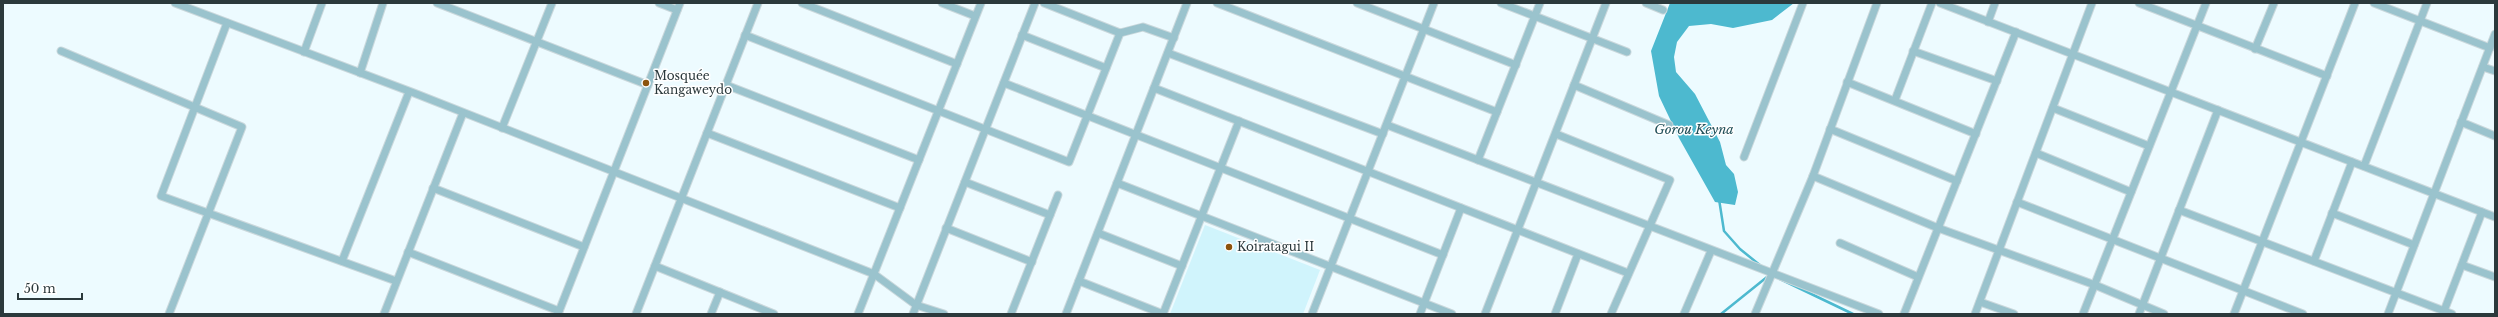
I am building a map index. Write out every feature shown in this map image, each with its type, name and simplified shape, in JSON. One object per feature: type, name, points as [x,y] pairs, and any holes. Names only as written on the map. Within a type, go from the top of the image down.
[{"type":"street","points":[[175,3],[502,128],[874,274],[916,305],[944,314]]},
{"type":"street","points":[[304,52],[322,3]]},
{"type":"street","points":[[360,73],[383,3]]},
{"type":"street","points":[[437,3],[648,85]]},
{"type":"street","points":[[502,128],[552,3]]},
{"type":"street","points":[[408,252],[558,313],[679,7],[659,3]]},
{"type":"street","points":[[636,314],[758,3]]},
{"type":"street","points":[[802,3],[957,64]]},
{"type":"street","points":[[942,3],[975,16]]},
{"type":"street","points":[[858,314],[980,3]]},
{"type":"street","points":[[913,314],[1035,3]]},
{"type":"street","points":[[1044,3],[1120,33],[1143,27],[1174,38]]},
{"type":"street","points":[[1066,314],[1187,3]]},
{"type":"street","points":[[1217,3],[1497,112]]},
{"type":"street","points":[[1356,3],[1516,65]]},
{"type":"street","points":[[1312,314],[1434,3]]},
{"type":"street","points":[[1501,3],[1626,52]]},
{"type":"street","points":[[1478,160],[1540,3]]},
{"type":"street","points":[[1485,314],[1606,3]]},
{"type":"street","points":[[1646,3],[1662,10]]},
{"type":"street","points":[[1744,157],[1803,3]]},
{"type":"street","points":[[1755,314],[1813,176],[1877,3]]},
{"type":"street","points":[[1894,100],[1932,3]]},
{"type":"street","points":[[1940,3],[2495,217]]},
{"type":"street","points":[[1988,22],[1996,3]]},
{"type":"street","points":[[1975,314],[2092,3]]},
{"type":"street","points":[[2139,3],[2327,76]]},
{"type":"street","points":[[2083,314],[2206,3]]},
{"type":"street","points":[[2255,49],[2274,3]]},
{"type":"street","points":[[2234,314],[2355,3]]},
{"type":"street","points":[[2374,3],[2490,48]]},
{"type":"street","points":[[2364,166],[2427,3]]},
{"type":"street","points":[[227,23],[161,196],[209,212],[396,281]]},
{"type":"street","points":[[1904,314],[2016,32]]},
{"type":"street","points":[[745,35],[1069,162],[1120,33]]},
{"type":"street","points":[[2388,314],[2495,34]]},
{"type":"street","points":[[1022,35],[1106,68]]},
{"type":"street","points":[[1913,51],[1997,81]]},
{"type":"street","points":[[61,52],[242,127],[169,314]]},
{"type":"street","points":[[1168,53],[1383,134]]},
{"type":"street","points":[[2482,66],[2495,71]]},
{"type":"street","points":[[1847,82],[1976,134]]},
{"type":"street","points":[[1004,83],[1443,255]]},
{"type":"street","points":[[726,85],[919,160]]},
{"type":"street","points":[[1574,85],[1669,125]]},
{"type":"street","points":[[1154,88],[1628,273]]},
{"type":"street","points":[[342,261],[409,92]]},
{"type":"street","points":[[2053,108],[2149,146]]},
{"type":"street","points":[[2138,314],[2218,110]]},
{"type":"street","points":[[386,313],[396,281],[463,113]]},
{"type":"street","points":[[1079,281],[1163,314],[1239,121]]},
{"type":"street","points":[[2461,122],[2495,136]]},
{"type":"street","points":[[1387,125],[1711,251],[1879,314]]},
{"type":"street","points":[[1830,129],[1957,181]]},
{"type":"street","points":[[707,133],[900,208]]},
{"type":"street","points":[[1556,134],[1670,180],[1628,273],[1612,314]]},
{"type":"street","points":[[2036,153],[2131,192]]},
{"type":"street","points":[[2314,261],[2352,162]]},
{"type":"street","points":[[1813,176],[1938,228],[2095,285],[2164,314]]},
{"type":"street","points":[[965,182],[1050,215]]},
{"type":"street","points":[[1117,183],[1452,314]]},
{"type":"street","points":[[433,188],[584,247]]},
{"type":"street","points":[[1011,314],[1058,195]]},
{"type":"street","points":[[2017,202],[2244,291],[2292,312],[2303,314]]},
{"type":"street","points":[[1420,314],[1461,208]]},
{"type":"street","points":[[2179,210],[2452,314]]},
{"type":"street","points":[[2444,311],[2482,212]]},
{"type":"street","points":[[2332,213],[2414,245]]},
{"type":"street","points":[[946,228],[1032,262]]},
{"type":"street","points":[[1098,233],[1182,266]]},
{"type":"street","points":[[1840,243],[1918,277]]},
{"type":"street","points":[[1684,314],[1711,251]]},
{"type":"street","points":[[1555,314],[1578,254]]},
{"type":"street","points":[[2462,265],[2495,277]]},
{"type":"street","points":[[655,266],[774,314]]},
{"type":"street","points":[[711,314],[720,292]]},
{"type":"street","points":[[1980,302],[2014,314]]},
{"type":"shaded area","name":"Koiratagui II","points":[[1205,225],[1320,270],[1303,314],[1170,314]]},
{"type":"water","name":"Gorou Keyna","points":[[1670,3],[1794,3],[1772,20],[1733,28],[1711,24],[1689,26],[1677,42],[1674,57],[1676,72],[1695,94],[1720,142],[1726,165],[1734,174],[1738,192],[1735,205],[1715,202],[1679,138],[1659,96],[1651,51]]},
{"type":"waterway","points":[[1719,199],[1724,231],[1740,249],[1761,266]]},
{"type":"waterway","points":[[1721,314],[1767,277]]},
{"type":"waterway","points":[[1780,279],[1853,314]]},
{"type":"place","name":"Mosquée Kangaweydo","points":[[646,83]]},
{"type":"place","name":"Koiratagui II","points":[[1229,247]]}]
